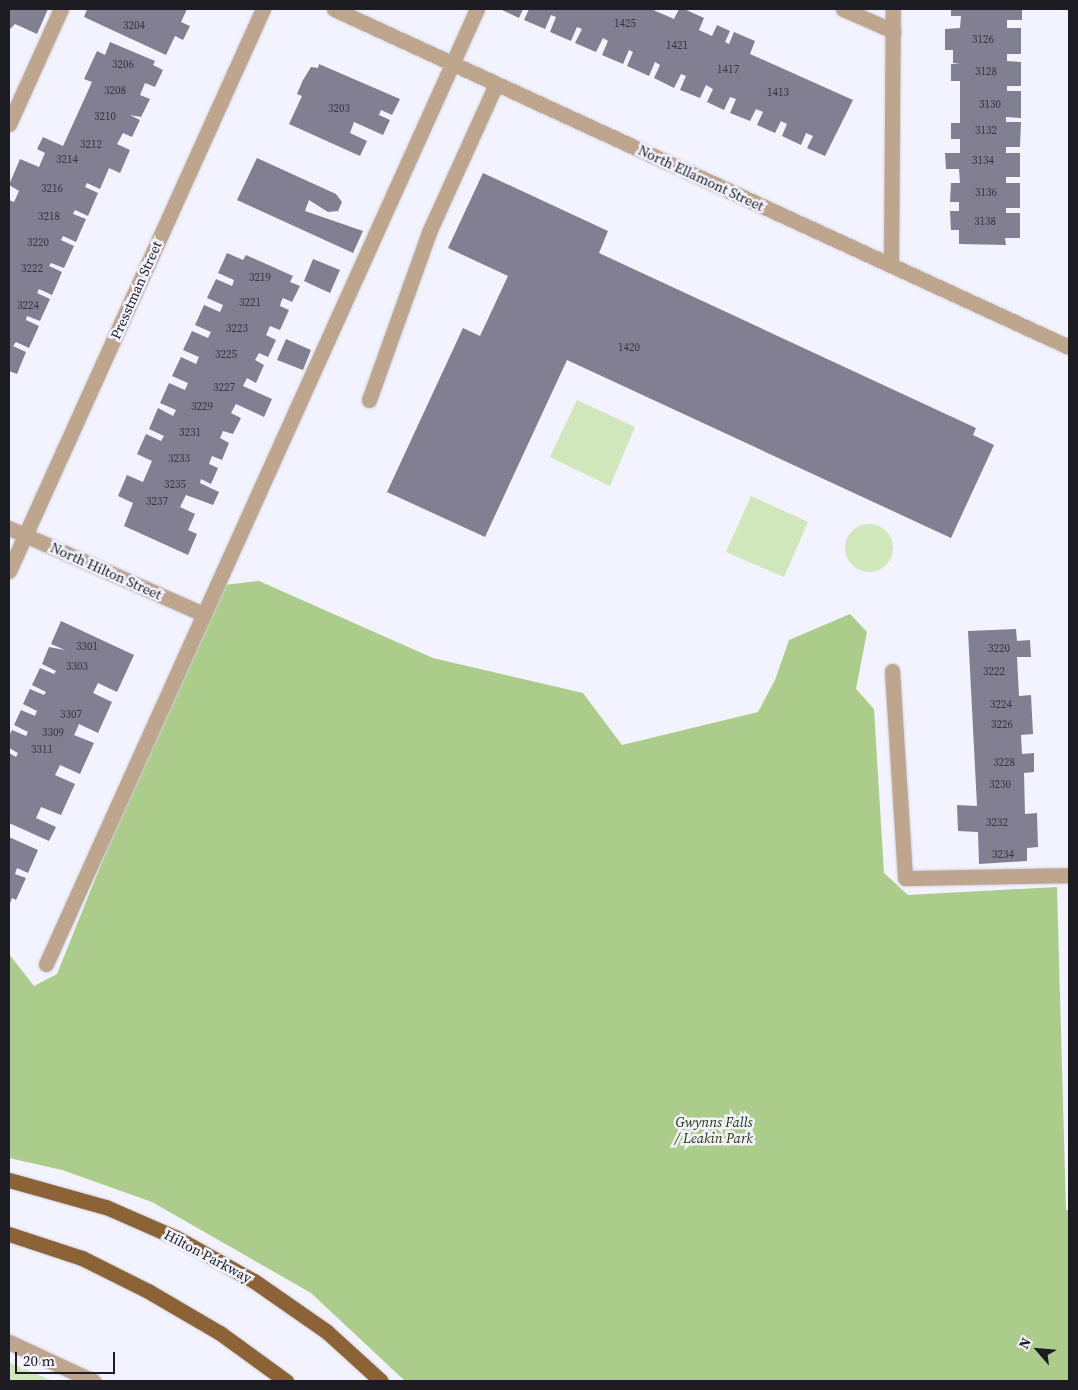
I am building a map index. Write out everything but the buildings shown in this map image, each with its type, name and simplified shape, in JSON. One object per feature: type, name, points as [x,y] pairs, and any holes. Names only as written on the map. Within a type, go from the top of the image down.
[{"type":"main road","name":"Hilton Parkway","points":[[9,1180],[106,1207],[177,1238],[254,1281],[326,1331],[380,1381]]},
{"type":"main road","points":[[9,1234],[82,1258],[148,1291],[220,1333],[286,1381]]},
{"type":"street","points":[[9,124],[61,9]]},
{"type":"street","name":"Presstman Street","points":[[9,571],[264,9]]},
{"type":"street","name":"North Ellamont Street","points":[[334,9],[1069,347]]},
{"type":"street","points":[[46,964],[477,9]]},
{"type":"street","points":[[843,9],[893,31]]},
{"type":"street","points":[[890,265],[893,9]]},
{"type":"street","points":[[369,400],[429,232],[496,84]]},
{"type":"street","name":"North Hilton Street","points":[[9,528],[203,614]]},
{"type":"street","points":[[892,671],[905,878],[1069,875]]},
{"type":"street","points":[[9,1342],[93,1381]]},
{"type":"green space","points":[[577,400],[635,427],[610,486],[550,457]]},
{"type":"green space","points":[[751,496],[808,522],[784,577],[726,552]]},
{"type":"green space","points":[[869,524],[878,526],[886,531],[891,539],[893,548],[891,557],[886,565],[878,570],[869,572],[860,570],[852,565],[847,557],[845,548],[847,539],[852,531],[860,526]]},
{"type":"green space","name":"Gwynns Falls / Leakin Park","points":[[259,581],[433,658],[583,693],[622,745],[758,712],[775,680],[789,640],[850,614],[867,632],[856,689],[874,709],[884,873],[908,895],[1057,887],[1066,1210],[1069,1210],[1069,1381],[405,1381],[311,1293],[152,1202],[62,1170],[9,1158],[9,954],[34,986],[57,974],[120,817],[224,585]]},
{"type":"green space","points":[[9,1362],[50,1380],[51,1381],[9,1381]]}]
